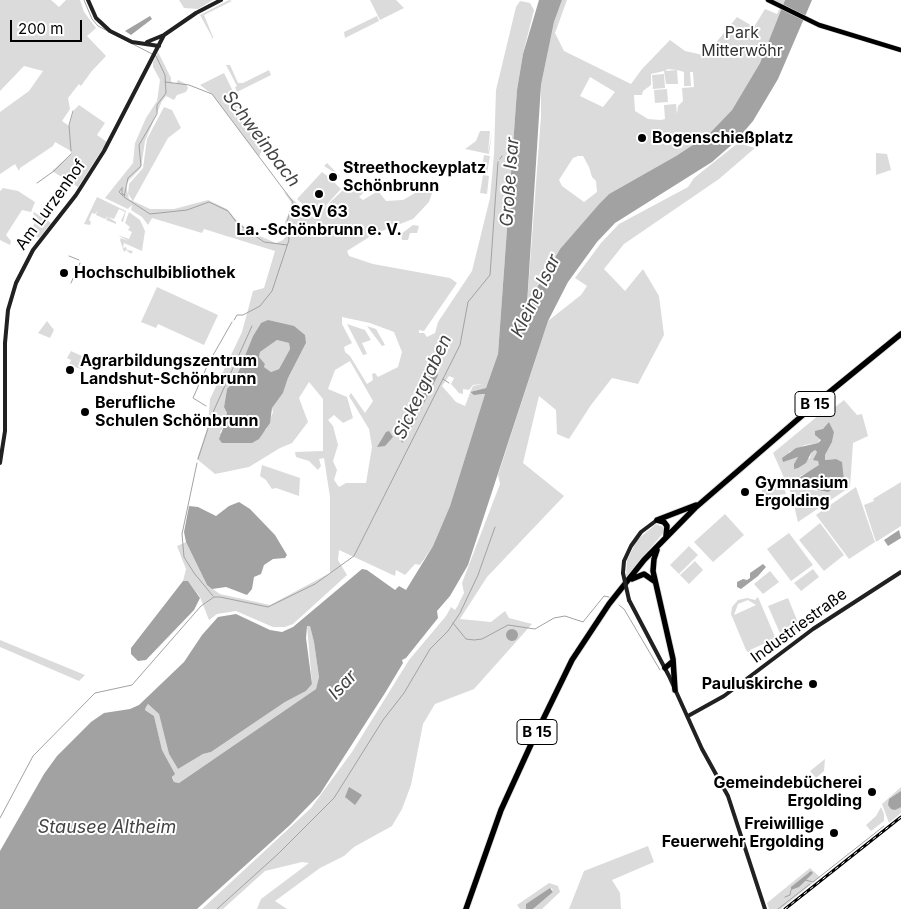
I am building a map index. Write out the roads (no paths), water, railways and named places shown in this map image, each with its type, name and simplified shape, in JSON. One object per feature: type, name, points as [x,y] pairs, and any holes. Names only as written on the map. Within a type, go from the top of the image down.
[{"type":"highway","name":"B 15","points":[[468,909],[515,786],[558,694],[590,636],[632,579],[657,550],[762,454],[901,336]]},
{"type":"highway","name":"B 15","points":[[468,909],[501,810],[533,740],[572,660],[609,604],[665,537],[704,500],[826,395],[901,336]]},
{"type":"highway","points":[[658,520],[684,511],[704,500]]},
{"type":"highway","points":[[658,520],[664,522],[667,526],[665,537]]},
{"type":"highway","points":[[657,550],[653,563],[673,659],[675,690]]},
{"type":"highway","points":[[632,579],[647,575],[656,583]]},
{"type":"highway","points":[[666,670],[673,659]]},
{"type":"highway","points":[[666,670],[674,667]]},
{"type":"main road","points":[[768,0],[810,21],[901,50]]},
{"type":"street","points":[[88,0],[96,18],[123,38],[134,42],[159,46]]},
{"type":"street","points":[[145,43],[164,35],[196,13],[221,0]]},
{"type":"street","name":"Am Lurzenhof","points":[[0,463],[5,430],[5,336],[8,310],[16,283],[33,250],[76,195],[104,151],[164,35]]},
{"type":"street","points":[[658,520],[641,532],[631,546],[624,561],[623,573],[629,600],[666,670],[700,746],[732,807],[765,909]]},
{"type":"street","name":"Industriestraße","points":[[688,716],[724,696],[813,629],[901,572]]},
{"type":"water","name":"Stausee Altheim","points":[[539,0],[562,0],[554,22],[541,85],[527,304],[560,249],[609,194],[676,156],[708,135],[732,110],[760,63],[785,0],[812,0],[778,79],[753,121],[736,141],[712,162],[615,223],[597,242],[568,282],[548,321],[468,565],[450,596],[437,611],[438,618],[406,658],[402,660],[403,663],[385,693],[320,794],[290,825],[197,909],[0,909],[0,851],[44,774],[57,756],[91,722],[104,713],[130,709],[139,705],[184,662],[202,635],[218,617],[236,614],[270,630],[282,632],[293,627],[362,569],[367,570],[395,590],[399,586],[406,590],[433,546],[450,506],[485,394],[474,395],[470,392],[486,388],[498,354],[517,90],[523,54]],"holes":[[[307,626],[310,626],[319,677],[316,689],[179,783],[174,782],[172,777],[175,774],[162,750],[154,716],[145,710],[148,704],[159,714],[169,754],[178,769],[203,754],[211,752],[285,702],[306,691],[312,684],[306,638]]]},
{"type":"water","points":[[150,16],[152,19],[131,35],[125,31]]},
{"type":"water","points":[[268,320],[294,326],[305,335],[306,343],[288,378],[283,393],[272,408],[270,423],[259,439],[252,443],[222,443],[219,439],[227,413],[224,407],[227,389],[235,380],[253,336],[261,323]],"holes":[[[277,340],[289,343],[290,349],[279,369],[271,372],[264,367],[265,364],[259,357],[260,352]]]},
{"type":"water","points":[[436,372],[438,375],[420,411],[416,408],[420,402],[420,395],[416,390],[430,373]]},
{"type":"water","points":[[415,411],[418,416],[402,443],[400,437],[401,430],[412,412]]},
{"type":"water","points":[[829,422],[834,432],[832,442],[825,455],[825,460],[836,459],[842,462],[844,481],[828,492],[795,486],[794,481],[819,465],[818,461],[813,460],[817,452],[815,450],[811,453],[806,463],[794,469],[794,464],[798,457],[783,462],[782,458],[796,448],[818,443],[821,440],[815,435],[815,431],[823,429]]},
{"type":"water","points":[[389,431],[393,437],[385,446],[377,447],[386,432]]},
{"type":"water","points":[[239,502],[250,509],[275,535],[287,555],[285,558],[273,559],[264,565],[261,574],[254,577],[252,589],[247,595],[226,587],[212,589],[207,585],[186,542],[184,532],[189,506],[198,507],[216,516],[229,506]]},
{"type":"water","points":[[899,530],[901,538],[888,546],[884,540]]},
{"type":"water","points":[[763,564],[766,567],[758,576],[741,589],[737,587],[737,582],[750,578],[750,573]]},
{"type":"water","points":[[183,581],[188,581],[200,598],[194,610],[146,660],[138,661],[131,654],[131,648]]},
{"type":"water","points":[[512,629],[518,635],[512,641],[506,635]]},
{"type":"water","points":[[349,787],[362,795],[355,805],[345,797]]},
{"type":"water","points":[[901,791],[901,807],[895,810],[891,809],[888,805],[889,799]]},
{"type":"water","points":[[811,871],[813,873],[799,887],[791,890],[791,887]]},
{"type":"water","points":[[550,888],[553,892],[533,909],[526,909],[526,904]]},
{"type":"waterway","name":"Schweinbach","points":[[84,0],[92,19],[98,26],[156,56],[165,75],[166,93],[157,105],[157,114],[139,145],[141,166],[128,178],[124,197],[150,214],[187,210],[209,202],[228,211],[237,223],[264,242],[287,245]]},
{"type":"waterway","name":"Schweinbach","points":[[165,82],[189,85],[212,94],[293,202],[287,222],[289,240],[272,291],[260,306],[243,315],[237,315],[234,320]]},
{"type":"waterway","points":[[71,151],[69,125],[73,111]]},
{"type":"waterway","points":[[37,183],[54,171],[71,154]]},
{"type":"waterway","name":"Große Isar","points":[[0,818],[33,756],[95,693],[132,685],[201,606],[214,597],[220,597],[268,607],[315,584],[354,556],[460,345],[468,302],[490,275],[498,162]]},
{"type":"waterway","points":[[122,188],[119,192],[123,196]]},
{"type":"waterway","name":"Schweinbach","points":[[122,188],[122,194],[125,195]]},
{"type":"waterway","points":[[69,256],[79,260]]},
{"type":"waterway","points":[[71,283],[80,263]]},
{"type":"waterway","name":"Schweinbach","points":[[206,406],[193,398],[208,364],[232,322]]},
{"type":"waterway","name":"Schweinbach","points":[[198,459],[214,410],[252,326]]},
{"type":"waterway","name":"Sickergraben","points":[[443,379],[449,383]]},
{"type":"waterway","name":"Schweinbach","points":[[197,463],[182,534],[184,557],[194,573],[213,596]]},
{"type":"waterway","points":[[217,909],[278,854],[334,798],[383,720],[404,693],[430,649],[448,631],[460,613],[478,575],[495,527]]},
{"type":"waterway","points":[[453,623],[466,639],[482,639],[508,625],[535,629],[554,618],[565,616],[583,622],[604,596],[609,597]]},
{"type":"waterway","points":[[619,605],[624,609],[660,670]]},
{"type":"waterway","points":[[805,880],[813,882],[884,826]]},
{"type":"waterway","points":[[778,909],[810,884]]},
{"type":"waterway","points":[[785,897],[790,895],[791,890]]},
{"type":"railway","points":[[785,909],[901,817]]},
{"type":"place","name":"Bogenschießplatz","points":[[642,138]]},
{"type":"place","name":"Streethockeyplatz Schönbrunn","points":[[333,177]]},
{"type":"place","name":"SSV 63 La.-Schönbrunn e. V.","points":[[319,194]]},
{"type":"place","name":"Hochschulbibliothek","points":[[64,273]]},
{"type":"place","name":"Agrarbildungszentrum Landshut-Schönbrunn","points":[[70,370]]},
{"type":"place","name":"Berufliche Schulen Schönbrunn","points":[[85,412]]},
{"type":"place","name":"Gymnasium Ergolding","points":[[745,492]]},
{"type":"place","name":"Pauluskirche","points":[[813,684]]},
{"type":"place","name":"Gemeindebücherei Ergolding","points":[[872,792]]},
{"type":"place","name":"Freiwillige Feuerwehr Ergolding","points":[[834,833]]},
{"type":"park label","name":"Park Mitterwöhr","points":[[742,42]]},
{"type":"water label","name":"Kleine Isar","points":[[536,296]]},
{"type":"water label","name":"Isar","points":[[343,685]]}]
